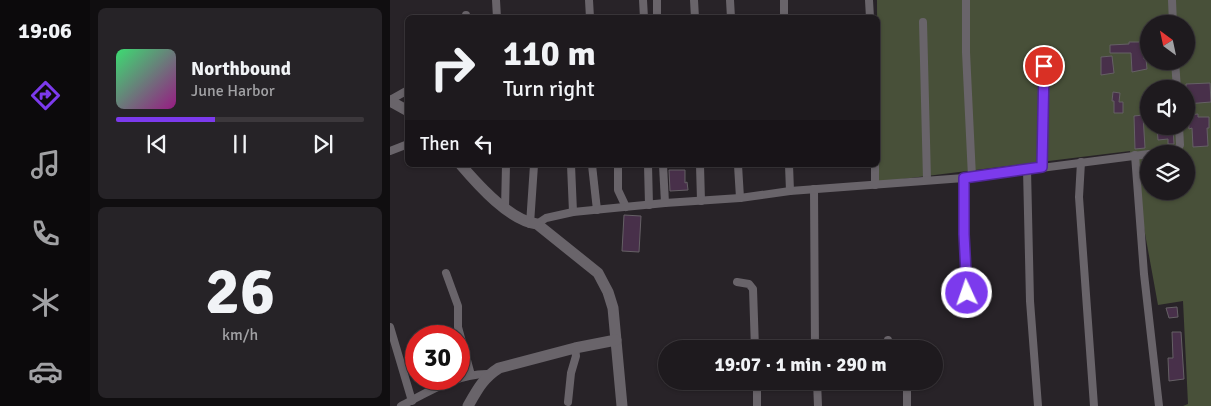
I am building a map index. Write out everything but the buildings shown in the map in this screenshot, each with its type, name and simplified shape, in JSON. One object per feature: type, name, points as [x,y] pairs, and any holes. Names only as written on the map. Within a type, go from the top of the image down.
[{"type":"main road","points":[[390,101],[405,109]]},
{"type":"main road","points":[[463,167],[485,192],[505,209],[533,224],[598,272],[613,308],[622,406]]},
{"type":"main road","points":[[468,406],[482,382],[489,374],[499,368],[575,348],[616,340]]},
{"type":"street","points":[[496,0],[497,15]]},
{"type":"street","points":[[589,0],[590,15]]},
{"type":"street","points":[[643,0],[644,15]]},
{"type":"street","points":[[657,0],[657,15]]},
{"type":"street","points":[[694,0],[694,15]]},
{"type":"street","points":[[730,0],[731,15]]},
{"type":"street","points":[[784,0],[784,15]]},
{"type":"street","points":[[870,0],[870,15]]},
{"type":"street","points":[[966,0],[968,177],[964,234],[968,312]]},
{"type":"street","points":[[1172,0],[1173,15]]},
{"type":"street","points":[[923,22],[927,180]]},
{"type":"street","points":[[1042,167],[1044,49]]},
{"type":"street","points":[[390,101],[405,92]]},
{"type":"street","points":[[390,151],[405,145]]},
{"type":"street","points":[[1135,155],[1144,274],[1159,406]]},
{"type":"street","points":[[534,167],[533,224],[546,218],[573,212],[740,198],[790,191],[968,177],[1140,155]]},
{"type":"street","points":[[1081,162],[1079,197],[1094,406]]},
{"type":"street","points":[[505,209],[506,167]]},
{"type":"street","points":[[571,167],[573,212]]},
{"type":"street","points":[[592,167],[597,210]]},
{"type":"street","points":[[618,167],[618,190],[626,207]]},
{"type":"street","points":[[648,167],[649,205]]},
{"type":"street","points":[[663,167],[665,203]]},
{"type":"street","points":[[700,167],[701,201]]},
{"type":"street","points":[[738,167],[740,198]]},
{"type":"street","points":[[789,167],[790,191]]},
{"type":"street","points":[[874,167],[875,185]]},
{"type":"street","points":[[1027,169],[1030,301],[1038,406]]},
{"type":"street","points":[[814,189],[815,340]]},
{"type":"street","points":[[446,272],[458,306],[458,327],[471,375]]},
{"type":"street","points":[[737,282],[749,284],[753,290],[755,340]]},
{"type":"street","points":[[390,327],[412,401]]},
{"type":"street","points":[[568,402],[571,373],[576,356],[575,348]]},
{"type":"street","points":[[401,406],[455,380],[475,374],[489,374]]},
{"type":"street","points":[[757,390],[758,406]]},
{"type":"street","points":[[817,390],[818,406]]},
{"type":"street","points":[[907,390],[907,406]]},
{"type":"green space","points":[[877,0],[1211,0],[1211,406],[1183,406],[1188,404],[1183,301],[1158,305],[1130,151],[878,182],[878,167],[880,167],[880,15],[877,15]]},
{"type":"route","points":[[967,293],[964,178],[1042,167],[1044,66]]}]
